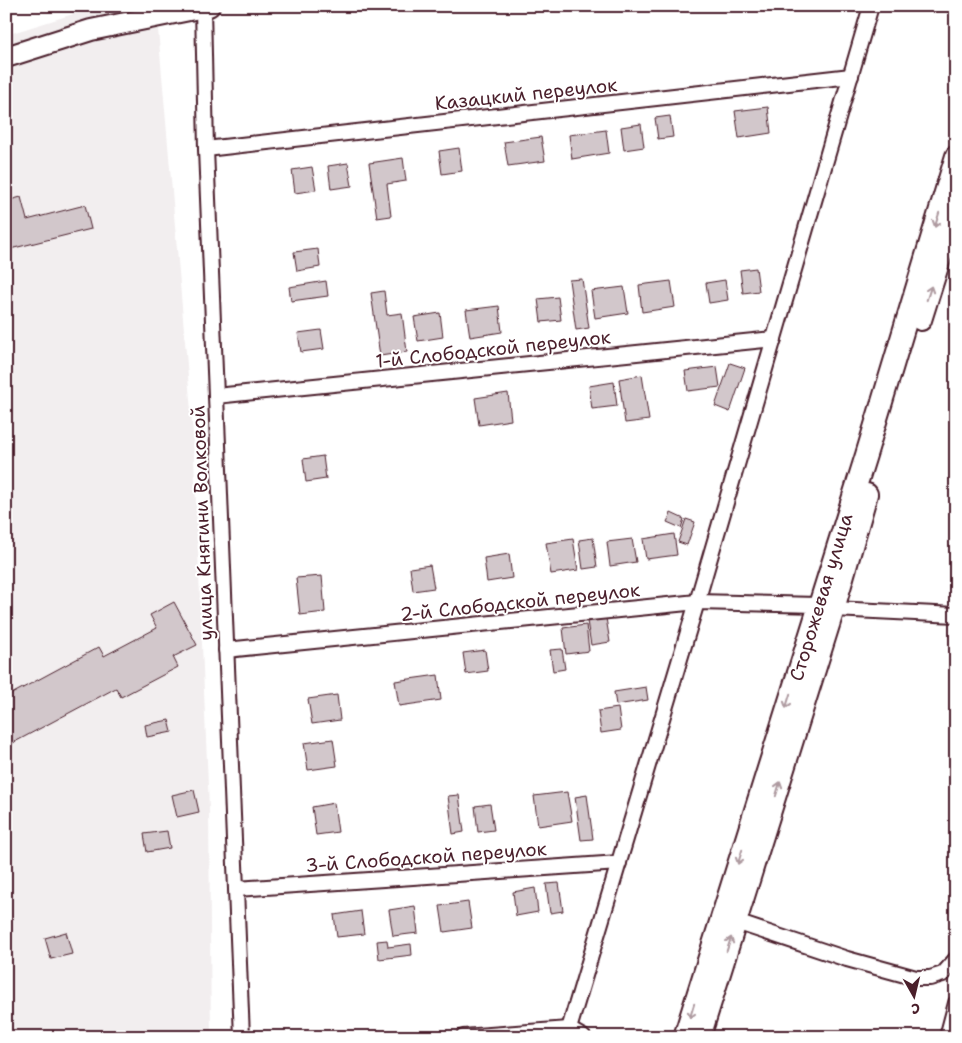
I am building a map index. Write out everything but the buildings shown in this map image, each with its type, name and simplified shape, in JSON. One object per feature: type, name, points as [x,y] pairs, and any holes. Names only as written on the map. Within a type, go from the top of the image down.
[{"type":"main road","points":[[6,57],[90,30],[206,7]]},
{"type":"main road","name":"Сторожевая улица","points":[[700,1037],[736,922],[956,156]]},
{"type":"main road","name":"Сторожевая улица","points":[[684,1037],[878,456],[956,209]]},
{"type":"street","points":[[569,1029],[697,602],[871,6]]},
{"type":"street","name":"улица Княгини Волковой","points":[[206,7],[206,149],[242,1037]]},
{"type":"street","name":"Казацкий переулок","points":[[206,149],[851,76]]},
{"type":"street","name":"1-й Слободской переулок","points":[[216,396],[774,339]]},
{"type":"street","name":"2-й Слободской переулок","points":[[226,650],[697,602],[956,615]]},
{"type":"street","name":"3-й Слободской переулок","points":[[236,889],[619,863]]},
{"type":"street","points":[[736,922],[847,960],[916,978],[930,978],[943,974],[956,960]]},
{"type":"street","points":[[947,1037],[956,1003]]},
{"type":"street","points":[[463,1037],[569,1029],[583,1037]]},
{"type":"shaded area","points":[[99,6],[156,6],[193,434],[209,808],[211,1037],[6,1037],[6,35]]}]
